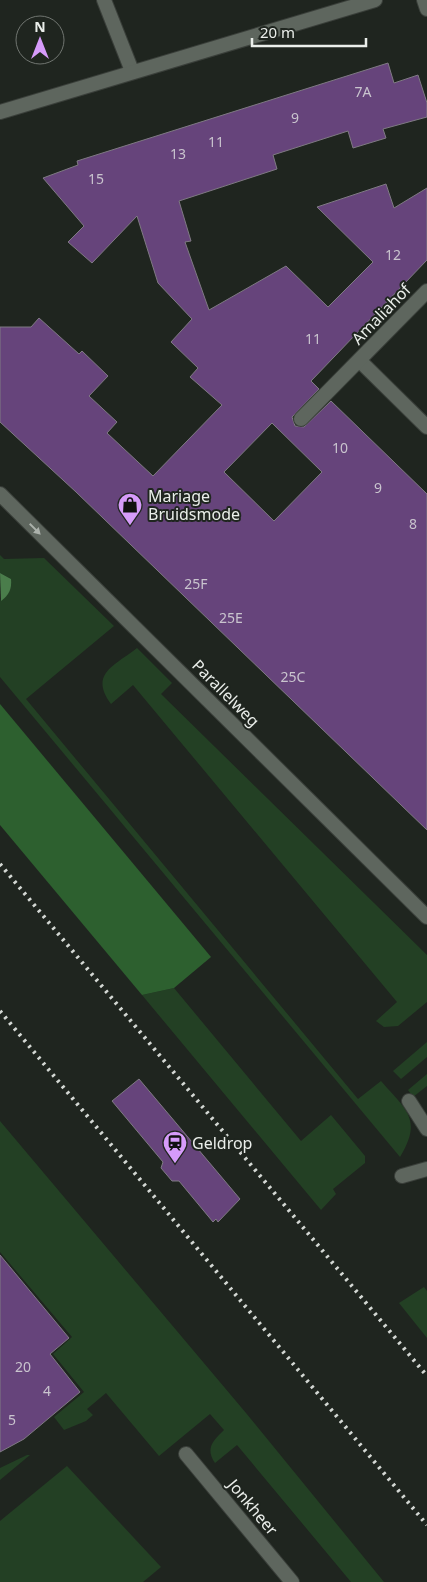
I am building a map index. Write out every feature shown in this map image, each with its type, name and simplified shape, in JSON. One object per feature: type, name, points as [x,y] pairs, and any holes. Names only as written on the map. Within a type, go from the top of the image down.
[{"type":"street","points":[[104,0],[132,71]]},
{"type":"street","points":[[0,112],[132,71],[375,0]]},
{"type":"street","points":[[424,0],[427,9]]},
{"type":"street","name":"Amaliahof","points":[[301,419],[427,291]]},
{"type":"street","name":"Amaliahof","points":[[360,361],[427,427]]},
{"type":"street","name":"Parallelweg","points":[[0,494],[427,917]]},
{"type":"street","points":[[409,1101],[427,1129]]},
{"type":"street","points":[[402,1176],[427,1168]]},
{"type":"street","name":"Jonkheer","points":[[186,1454],[292,1582]]},
{"type":"shaded area","points":[[0,555],[4,559],[44,558],[114,626],[26,699],[358,1099],[381,1081],[398,1100],[411,1124],[407,1144],[400,1157],[0,677],[0,601],[11,579],[0,573]]},
{"type":"shaded area","points":[[0,573],[11,579],[9,592],[1,601]]},
{"type":"shaded area","points":[[137,648],[172,683],[161,694],[427,955],[427,1002],[398,1026],[384,1027],[376,1021],[397,1002],[133,685],[111,704],[105,694],[103,678],[107,671]]},
{"type":"shaded area","points":[[0,704],[211,957],[174,988],[142,995],[0,825]]},
{"type":"shaded area","points":[[174,988],[301,1141],[331,1115],[365,1156],[365,1163],[333,1189],[336,1194],[321,1210],[142,995]]},
{"type":"shaded area","points":[[427,1042],[427,1057],[401,1079],[393,1071]]},
{"type":"shaded area","points":[[427,1074],[427,1086],[413,1097],[408,1090]]},
{"type":"shaded area","points":[[0,1121],[246,1413],[384,1582],[351,1582],[237,1445],[215,1463],[211,1453],[212,1445],[224,1430],[210,1414],[159,1456],[106,1393],[87,1409],[93,1415],[86,1421],[64,1430],[54,1417],[84,1392],[53,1354],[72,1337],[0,1252]]},
{"type":"shaded area","points":[[424,1287],[427,1291],[427,1338],[399,1303]]},
{"type":"shaded area","points":[[30,1455],[0,1480],[0,1468]]},
{"type":"shaded area","points":[[67,1466],[161,1567],[143,1582],[0,1582],[0,1521]]},
{"type":"building","points":[[388,63],[394,83],[418,75],[427,103],[427,117],[383,129],[386,138],[353,148],[348,131],[273,155],[277,169],[179,201],[191,241],[185,242],[209,310],[286,266],[328,307],[373,262],[317,207],[386,184],[394,208],[427,188],[427,260],[311,381],[319,389],[292,417],[295,426],[304,427],[331,401],[427,494],[427,830],[76,492],[0,422],[0,327],[31,327],[39,318],[79,354],[82,351],[108,376],[89,396],[117,422],[107,433],[153,476],[222,405],[190,377],[198,368],[171,342],[192,319],[158,283],[137,216],[92,263],[68,242],[84,226],[43,178],[78,165],[77,161]],"holes":[[[272,423],[322,472],[274,521],[224,472]]]},
{"type":"building","points":[[139,1079],[240,1199],[218,1222],[216,1219],[213,1222],[179,1181],[172,1181],[161,1168],[163,1162],[112,1101]]},
{"type":"building","points":[[0,1255],[69,1338],[50,1354],[80,1392],[24,1439],[0,1452]]},
{"type":"railway","points":[[0,864],[427,1376]]},
{"type":"railway","points":[[0,1011],[427,1525]]},
{"type":"place","name":"Mariage Bruidsmode","points":[[130,526]]},
{"type":"place","name":"Geldrop","points":[[175,1164]]}]
